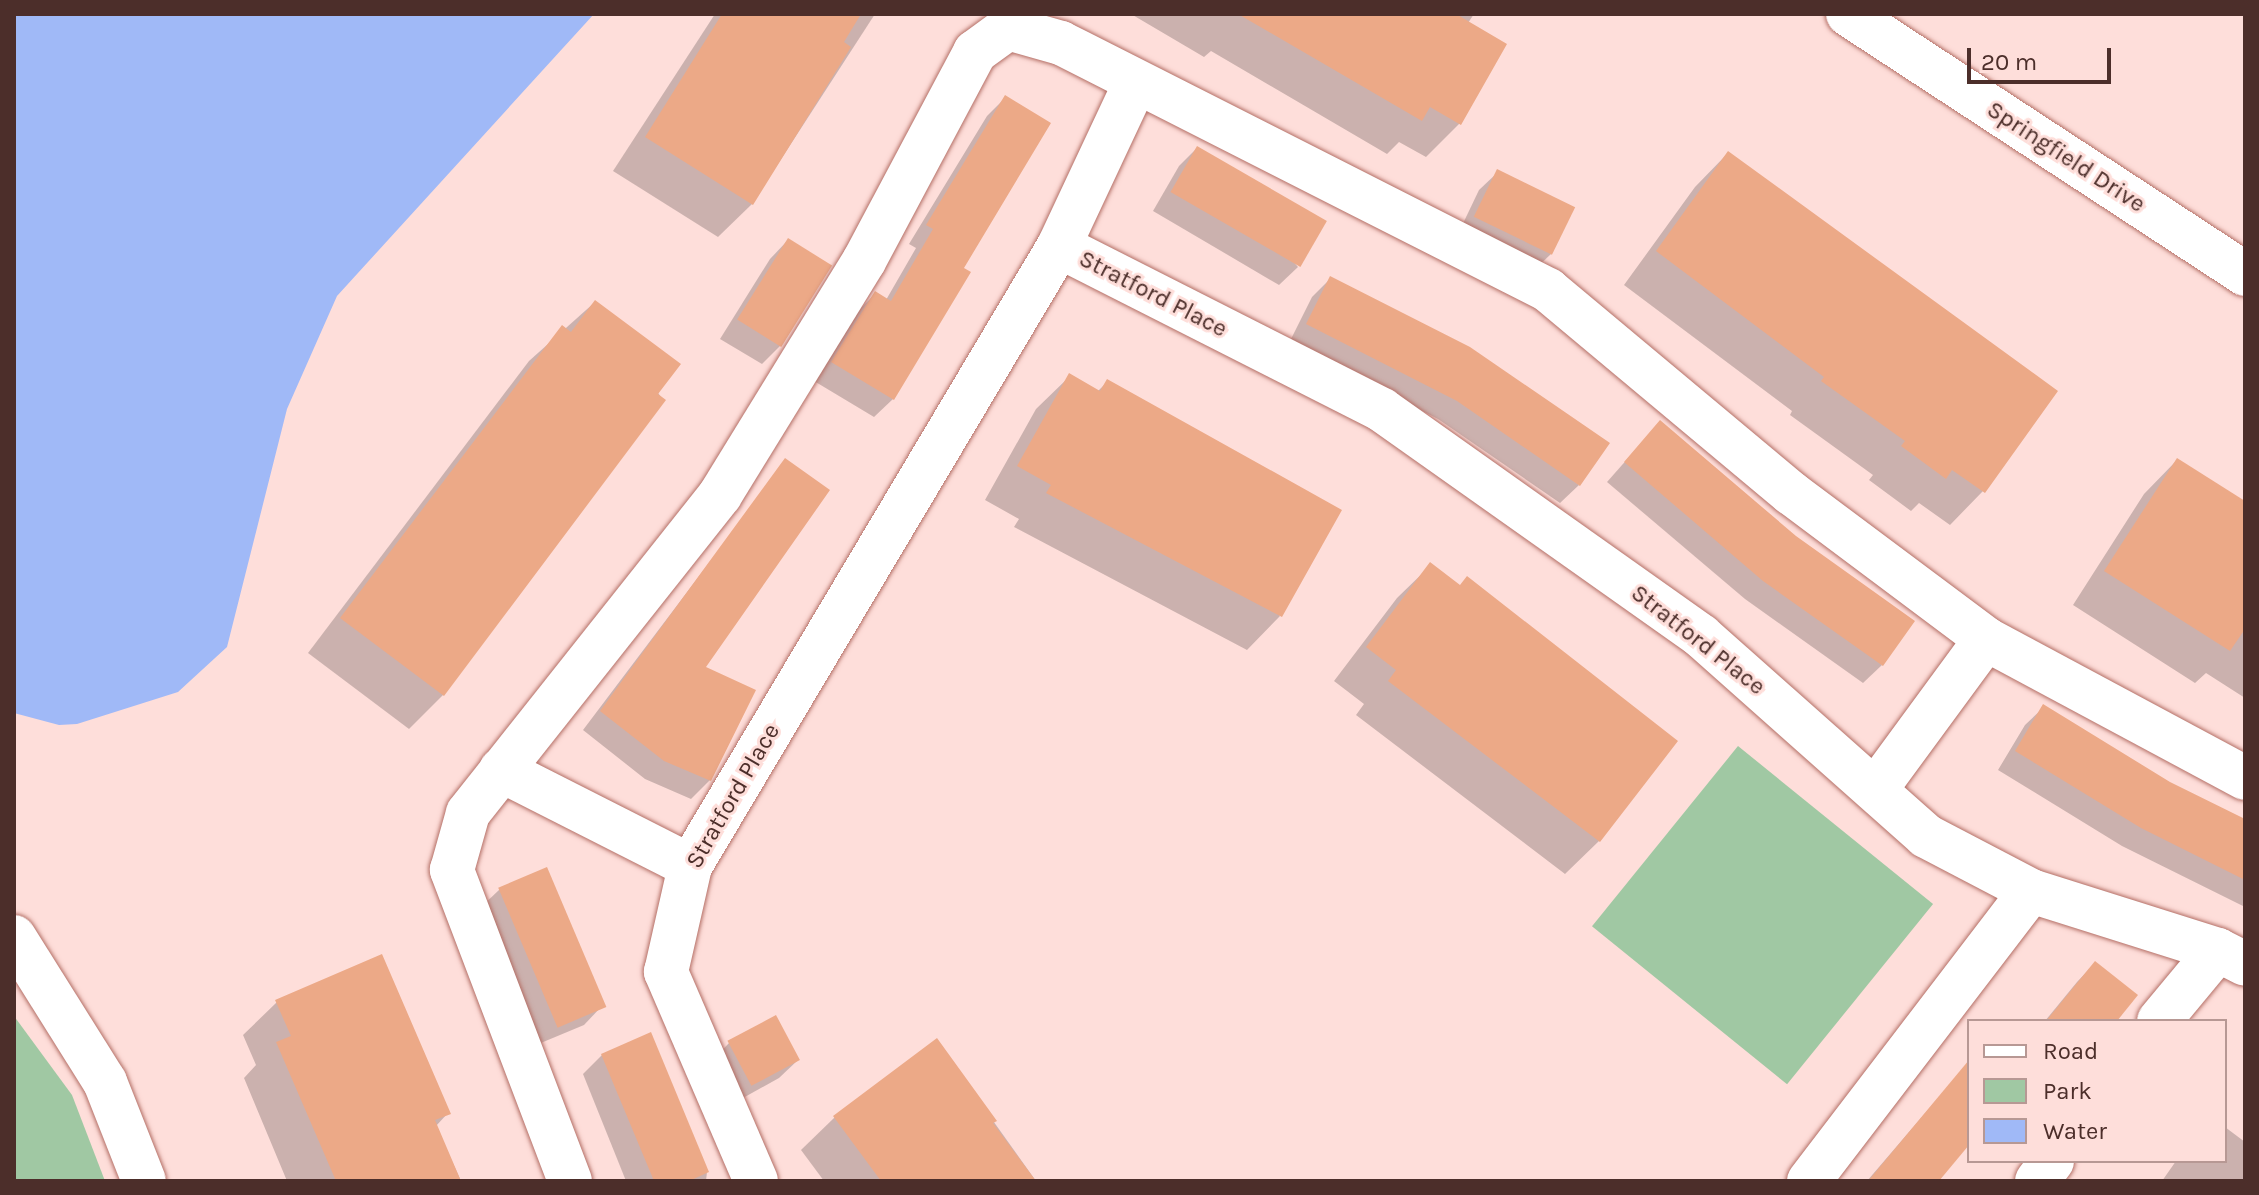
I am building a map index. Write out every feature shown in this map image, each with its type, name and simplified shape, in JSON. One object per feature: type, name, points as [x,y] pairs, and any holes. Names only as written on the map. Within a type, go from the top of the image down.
[{"type":"street","name":"Springfield Drive","points":[[1867,19],[2245,274]]},
{"type":"street","points":[[570,1181],[452,870],[468,813],[720,495],[864,261],[975,52],[1008,28],[1061,43],[1135,84],[1548,290],[1791,493],[1986,639],[2245,778]]},
{"type":"street","points":[[1059,246],[1135,84]]},
{"type":"street","name":"Stratford Place","points":[[756,1181],[666,972],[690,866],[1059,246],[1382,410],[1701,636],[1926,836],[2031,891],[2232,957]]},
{"type":"street","points":[[1875,790],[1986,639]]},
{"type":"street","points":[[501,770],[690,866]]},
{"type":"street","points":[[1809,1181],[2031,891]]},
{"type":"street","points":[[14,937],[105,1082],[144,1181]]},
{"type":"street","points":[[2161,1019],[2232,957]]},
{"type":"street","points":[[2037,1181],[2050,1163]]},
{"type":"green space","points":[[1738,746],[1933,904],[1787,1084],[1592,926]]},
{"type":"green space","points":[[14,1016],[72,1095],[105,1181],[14,1181]]},
{"type":"water","points":[[14,14],[594,14],[337,296],[287,409],[227,647],[178,692],[77,724],[59,725],[14,713]]},
{"type":"building","points":[[722,14],[861,14],[844,42],[851,47],[753,205],[645,137]]},
{"type":"building","points":[[1238,14],[1456,14],[1507,44],[1461,125],[1430,107],[1422,121]]},
{"type":"building","points":[[1005,95],[1051,123],[964,268],[971,272],[894,400],[831,362],[875,291],[891,301],[933,229],[926,225]]},
{"type":"building","points":[[1197,146],[1327,221],[1300,267],[1170,192]]},
{"type":"building","points":[[1728,151],[2058,391],[1985,493],[1952,470],[1946,479],[1901,446],[1905,441],[1821,381],[1824,377],[1656,251]]},
{"type":"building","points":[[1497,169],[1575,207],[1552,255],[1474,217]]},
{"type":"building","points":[[788,238],[832,266],[781,347],[737,319]]},
{"type":"building","points":[[1330,276],[1470,347],[1610,443],[1580,486],[1457,401],[1306,324]]},
{"type":"building","points":[[595,300],[681,364],[658,394],[666,400],[444,696],[340,618],[562,325],[571,332]]},
{"type":"building","points":[[1069,373],[1100,391],[1107,379],[1342,510],[1282,617],[1046,493],[1051,485],[1017,466]]},
{"type":"building","points":[[1660,420],[1796,536],[1915,621],[1883,666],[1763,581],[1624,462]]},
{"type":"building","points":[[785,458],[830,490],[706,667],[756,690],[711,781],[664,761],[600,711]]},
{"type":"building","points":[[2177,458],[2245,501],[2245,629],[2230,651],[2104,571]]},
{"type":"building","points":[[1430,562],[1460,585],[1467,576],[1678,741],[1600,842],[1388,681],[1396,670],[1366,647]]},
{"type":"building","points":[[2043,704],[2170,782],[2245,819],[2245,880],[2141,828],[2015,751]]},
{"type":"building","points":[[547,867],[606,1007],[558,1028],[498,888]]},
{"type":"building","points":[[382,954],[451,1114],[435,1120],[461,1181],[336,1181],[276,1042],[291,1036],[275,1000]]},
{"type":"building","points":[[2095,961],[2138,995],[2119,1019],[2048,1019]]},
{"type":"building","points":[[776,1015],[800,1060],[751,1086],[727,1041]]},
{"type":"building","points":[[651,1032],[709,1172],[689,1181],[654,1181],[601,1054]]},
{"type":"building","points":[[937,1038],[1036,1181],[881,1181],[833,1116]]},
{"type":"building","points":[[1967,1062],[1967,1147],[1939,1181],[1868,1181]]}]
